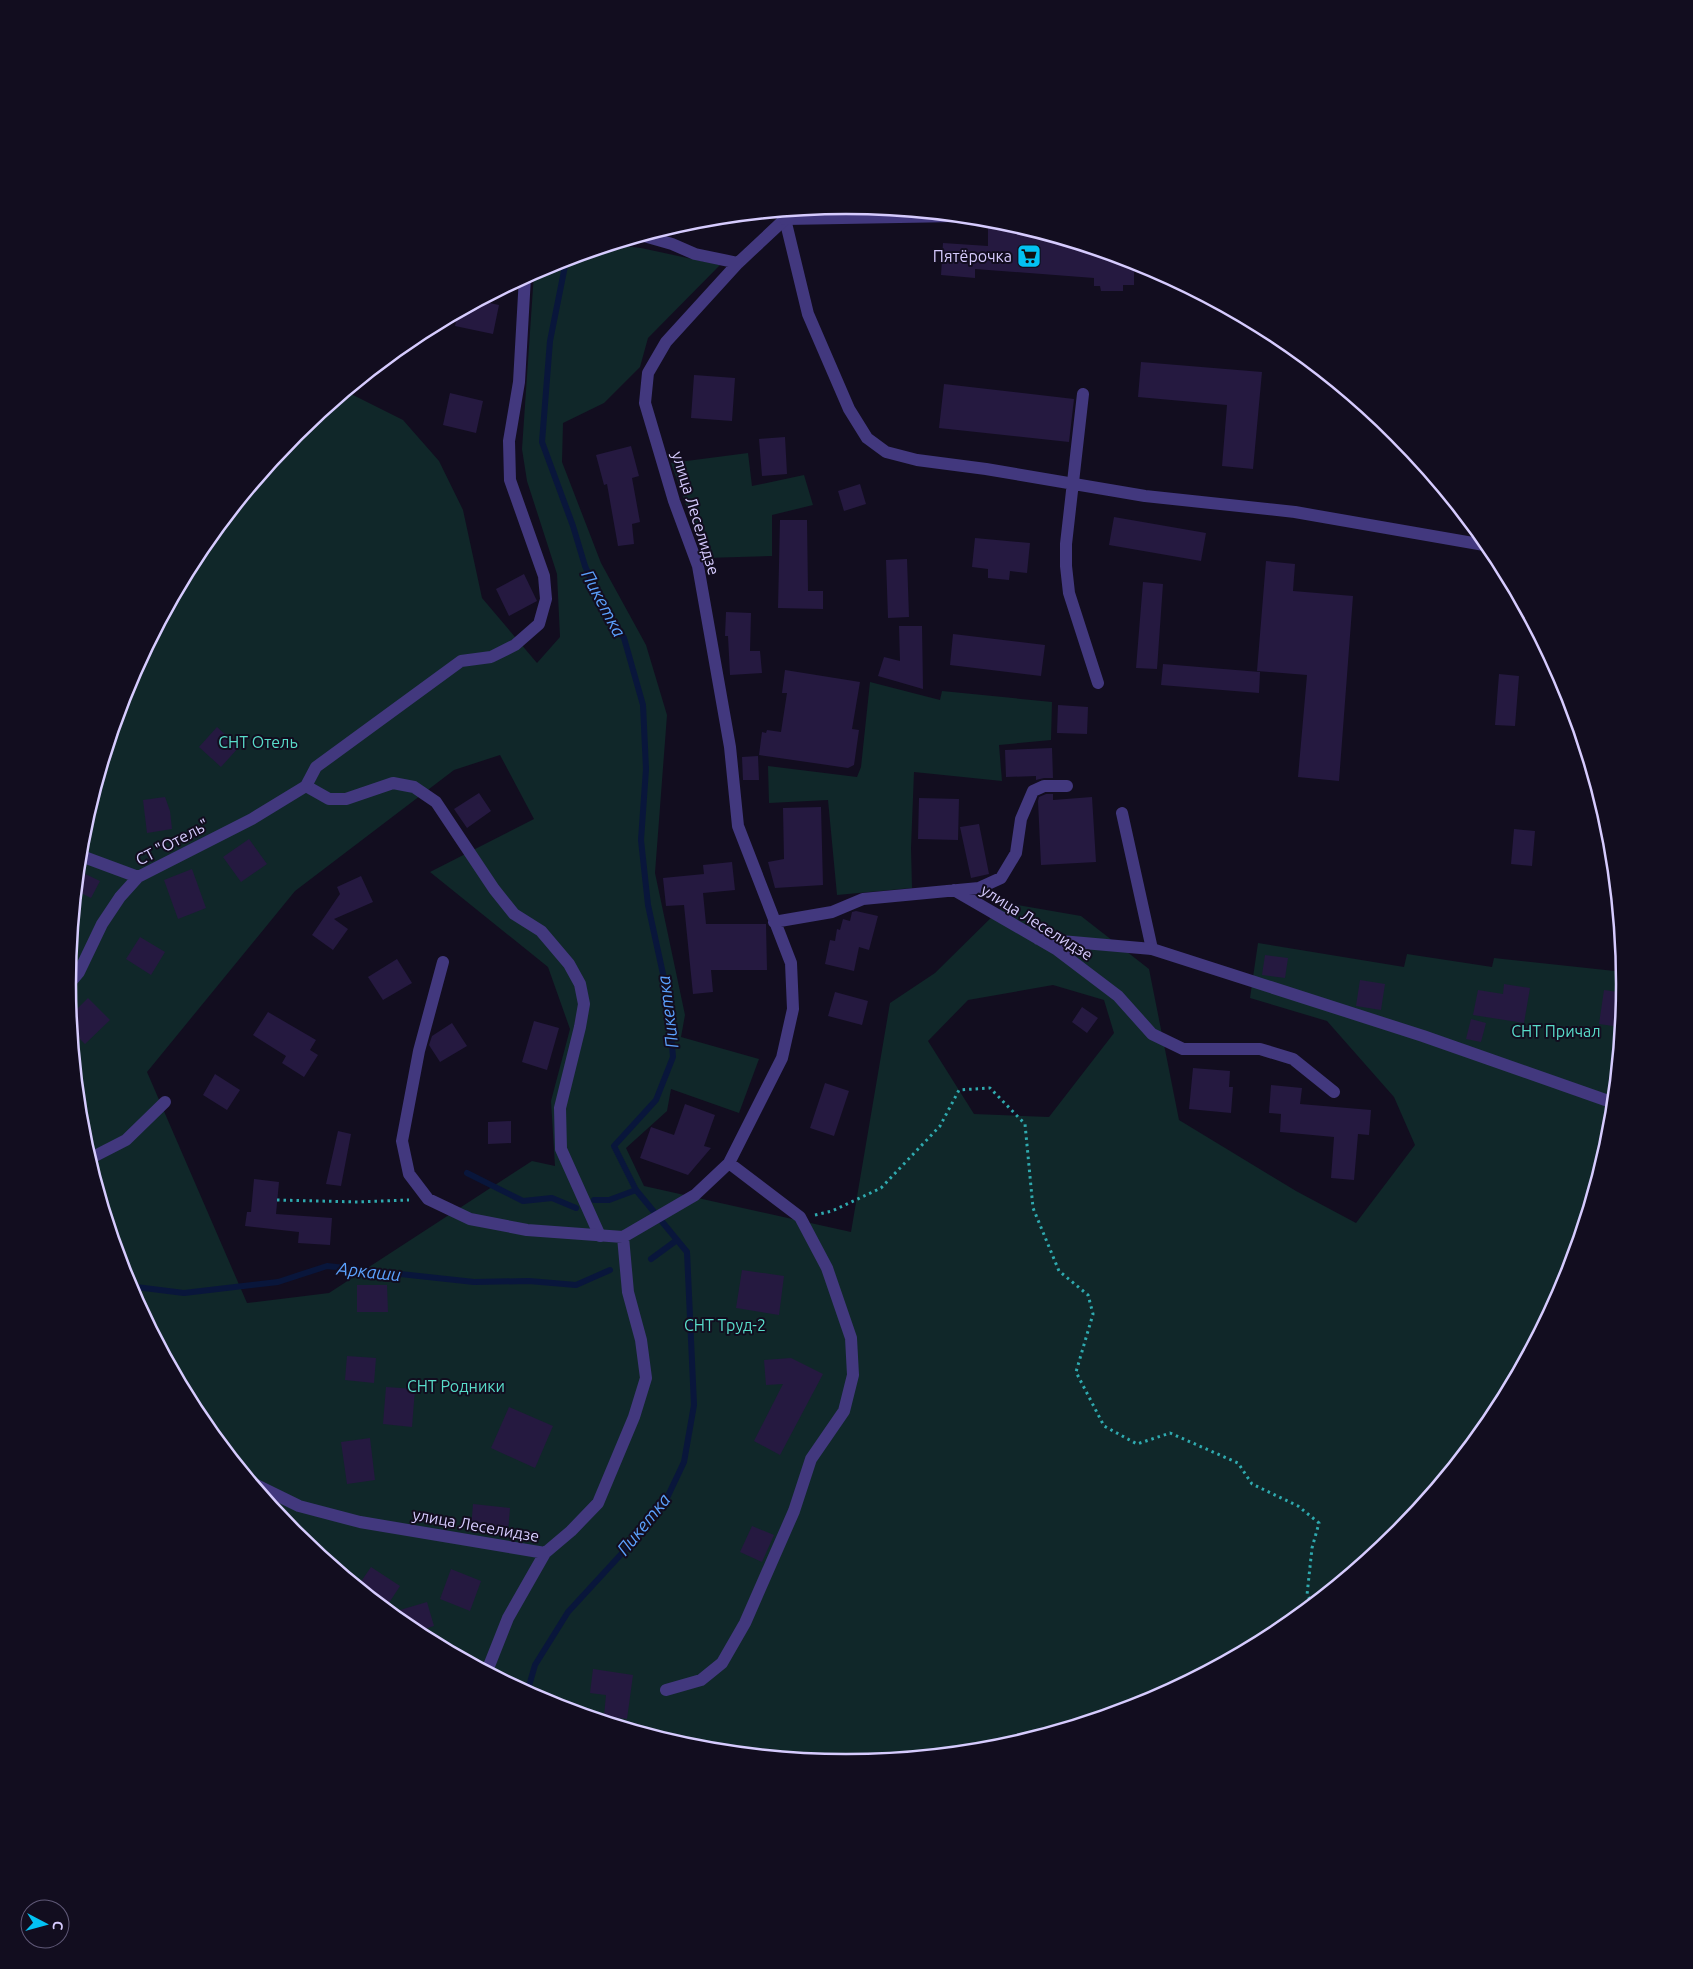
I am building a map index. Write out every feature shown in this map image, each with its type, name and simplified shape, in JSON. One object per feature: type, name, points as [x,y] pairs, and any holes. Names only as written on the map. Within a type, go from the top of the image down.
[{"type":"street","points":[[796,216],[897,216]]},
{"type":"street","name":"улица Леселидзе","points":[[265,1489],[299,1506],[360,1522],[545,1553],[571,1532],[598,1503],[634,1417],[646,1378],[641,1340],[628,1292],[623,1237],[695,1195],[729,1163],[782,1058],[794,1009],[791,963],[738,826],[730,746],[698,566],[674,501],[645,403],[648,373],[666,342],[783,217]]},
{"type":"street","points":[[784,217],[808,314],[849,408],[867,438],[886,452],[917,460],[986,469],[1145,496],[1295,512],[1478,544]]},
{"type":"street","points":[[653,239],[695,254],[738,263]]},
{"type":"street","points":[[525,286],[519,382],[509,441],[510,480],[544,576],[546,599],[539,624],[515,645],[491,657],[462,661],[316,767],[306,786],[329,799],[346,799],[393,783],[414,787],[436,802],[494,889],[514,914],[542,931],[569,964],[580,984],[584,1004],[560,1108],[561,1149],[600,1236]]},
{"type":"street","points":[[1083,394],[1066,544],[1066,566],[1069,593],[1098,683]]},
{"type":"street","name":"СТ \"Отель\"","points":[[76,974],[120,897],[138,877],[252,819],[306,786]]},
{"type":"street","name":"улица Леселидзе","points":[[774,922],[832,912],[864,899],[979,888],[1001,878],[1016,853],[1021,819],[1033,791],[1044,786],[1067,786]]},
{"type":"street","points":[[1122,813],[1152,949]]},
{"type":"street","points":[[87,858],[138,877]]},
{"type":"street","name":"улица Леселидзе","points":[[954,890],[1056,949],[1118,996],[1152,1034],[1183,1049],[1260,1048],[1293,1059],[1334,1092]]},
{"type":"street","points":[[1038,939],[1152,949],[1424,1036],[1607,1101]]},
{"type":"street","points":[[443,962],[419,1051],[402,1141],[409,1174],[428,1199],[470,1219],[527,1230],[623,1237]]},
{"type":"street","points":[[96,1156],[126,1140],[165,1102]]},
{"type":"street","points":[[666,1690],[701,1680],[722,1663],[745,1624],[790,1520],[811,1459],[844,1411],[854,1375],[851,1338],[827,1268],[800,1218],[729,1163]]},
{"type":"street","points":[[489,1666],[508,1618],[545,1553]]},
{"type":"path","points":[[800,1218],[832,1211],[881,1188],[940,1126],[959,1090],[990,1088],[1024,1124],[1033,1208],[1059,1271],[1088,1295],[1093,1314],[1076,1372],[1104,1426],[1137,1444],[1170,1433],[1238,1463],[1252,1484],[1298,1506],[1319,1523],[1312,1548],[1307,1595],[1310,1600]]},
{"type":"path","points":[[277,1200],[358,1202],[428,1199]]},
{"type":"green space","points":[[627,246],[720,265],[648,338],[640,367],[604,403],[563,423],[562,462],[601,563],[646,645],[667,715],[655,873],[685,1015],[681,1037],[759,1059],[739,1113],[671,1089],[667,1111],[626,1148],[644,1186],[851,1232],[890,1003],[935,973],[1006,903],[1081,916],[1149,969],[1179,1120],[1296,1191],[1356,1223],[1415,1145],[1394,1097],[1327,1021],[1250,998],[1258,943],[1404,967],[1407,954],[1492,967],[1494,958],[1616,971],[1615,1035],[1610,1085],[1602,1135],[1591,1184],[1576,1232],[1558,1279],[1514,1370],[1458,1453],[1426,1492],[1391,1529],[1354,1564],[1315,1596],[1232,1652],[1141,1696],[1094,1714],[1046,1729],[997,1740],[947,1748],[897,1753],[846,1755],[796,1753],[696,1740],[647,1729],[599,1714],[552,1696],[506,1675],[461,1652],[378,1596],[339,1564],[267,1492],[235,1453],[179,1370],[135,1279],[117,1232],[102,1184],[91,1135],[78,1035],[76,985],[78,934],[83,884],[91,834],[102,785],[117,737],[135,690],[156,644],[179,599],[206,557],[235,516],[267,477],[302,440],[352,394],[403,420],[439,461],[463,510],[482,598],[537,663],[560,637],[557,574],[527,481],[522,449],[533,281],[599,255]],"holes":[[[500,755],[534,819],[430,872],[548,967],[570,1029],[551,1101],[555,1166],[532,1161],[329,1293],[247,1303],[147,1072],[295,891],[454,770]],[[1053,985],[1104,1000],[1114,1033],[1049,1117],[974,1114],[928,1041],[968,1000]]]},
{"type":"green space","points":[[748,453],[752,486],[804,475],[813,505],[772,515],[772,556],[705,558],[671,463]]},
{"type":"green space","points":[[870,682],[940,700],[942,691],[1052,702],[1051,740],[999,745],[1002,781],[914,772],[911,848],[912,888],[837,895],[828,800],[769,803],[768,766],[857,777],[861,767]]},
{"type":"building","points":[[988,228],[1046,240],[1134,270],[1134,285],[1123,285],[1123,291],[1101,291],[1100,286],[1094,286],[1094,278],[975,269],[975,278],[941,275],[943,243],[988,246]]},
{"type":"building","points":[[489,303],[499,305],[493,334],[455,326],[456,320]]},
{"type":"building","points":[[1141,362],[1262,372],[1253,469],[1222,466],[1227,405],[1138,397]]},
{"type":"building","points":[[694,375],[735,378],[732,421],[691,418]]},
{"type":"building","points":[[944,384],[1074,399],[1069,442],[939,428]]},
{"type":"building","points":[[450,393],[483,401],[476,433],[443,425]]},
{"type":"building","points":[[785,437],[787,474],[762,476],[759,439]]},
{"type":"building","points":[[631,446],[639,476],[632,478],[640,522],[632,524],[634,544],[618,546],[607,484],[604,485],[596,455]]},
{"type":"building","points":[[860,484],[866,504],[844,511],[838,491]]},
{"type":"building","points":[[1114,517],[1206,533],[1201,561],[1109,545]]},
{"type":"building","points":[[780,520],[807,520],[808,591],[823,591],[823,609],[778,608]]},
{"type":"building","points":[[975,538],[1030,543],[1027,573],[1010,571],[1009,580],[988,578],[988,569],[972,567]]},
{"type":"building","points":[[907,559],[909,617],[888,618],[886,560]]},
{"type":"building","points":[[1266,561],[1295,564],[1293,591],[1353,596],[1339,781],[1298,777],[1307,675],[1257,671]]},
{"type":"building","points":[[524,574],[537,601],[509,616],[496,589]]},
{"type":"building","points":[[1143,582],[1163,584],[1157,669],[1136,668]]},
{"type":"building","points":[[726,612],[751,613],[750,651],[760,651],[762,673],[730,675],[728,636],[725,636]]},
{"type":"building","points":[[899,626],[922,626],[923,689],[878,676],[884,657],[900,661]]},
{"type":"building","points":[[953,634],[1045,645],[1041,676],[950,665]]},
{"type":"building","points":[[1163,664],[1260,672],[1259,693],[1161,685]]},
{"type":"building","points":[[785,670],[860,682],[852,729],[859,730],[854,765],[848,768],[759,755],[762,732],[766,733],[767,730],[781,732],[787,693],[782,693]]},
{"type":"building","points":[[1499,674],[1519,676],[1515,726],[1495,725]]},
{"type":"building","points":[[1058,705],[1088,707],[1087,734],[1057,733]]},
{"type":"building","points":[[217,727],[239,747],[221,767],[199,747]]},
{"type":"building","points":[[1052,748],[1053,778],[1036,780],[1036,776],[1006,777],[1005,750]]},
{"type":"building","points":[[758,756],[759,780],[743,780],[742,757]]},
{"type":"building","points":[[479,793],[491,811],[467,828],[454,809]]},
{"type":"building","points":[[1053,794],[1053,800],[1092,797],[1096,862],[1041,865],[1038,801],[1039,797]]},
{"type":"building","points":[[165,797],[170,811],[172,829],[147,833],[143,800]]},
{"type":"building","points":[[919,798],[959,799],[958,840],[918,839]]},
{"type":"building","points":[[821,807],[823,885],[775,888],[768,862],[784,859],[783,808]]},
{"type":"building","points":[[979,824],[989,874],[971,878],[960,827]]},
{"type":"building","points":[[1514,829],[1535,831],[1532,866],[1511,864]]},
{"type":"building","points":[[249,839],[267,864],[241,882],[223,857]]},
{"type":"building","points":[[732,862],[735,890],[703,893],[706,924],[766,924],[767,970],[711,970],[713,992],[693,994],[684,905],[666,906],[663,878],[704,874],[703,865]]},
{"type":"building","points":[[192,869],[206,908],[178,919],[164,880]]},
{"type":"building","points":[[85,874],[100,881],[91,898],[82,894]]},
{"type":"building","points":[[361,876],[373,902],[334,919],[348,929],[333,950],[312,935],[340,894],[337,887]]},
{"type":"building","points":[[856,911],[878,916],[869,950],[859,947],[854,971],[825,964],[830,940],[835,941],[837,929],[840,930],[843,919],[850,921],[852,912]]},
{"type":"building","points":[[140,937],[165,952],[151,975],[126,959]]},
{"type":"building","points":[[1265,955],[1288,958],[1285,978],[1262,975]]},
{"type":"building","points":[[397,959],[412,983],[383,1000],[368,977]]},
{"type":"building","points":[[1360,980],[1385,984],[1381,1010],[1356,1006]]},
{"type":"building","points":[[1504,984],[1530,988],[1524,1023],[1473,1015],[1478,990],[1503,994]]},
{"type":"building","points":[[1604,990],[1617,992],[1615,1026],[1599,1024]]},
{"type":"building","points":[[835,992],[868,1001],[862,1025],[828,1016]]},
{"type":"building","points":[[88,998],[110,1020],[85,1044],[78,1037],[77,1009]]},
{"type":"building","points":[[1082,1007],[1098,1018],[1087,1033],[1072,1022]]},
{"type":"building","points":[[268,1012],[316,1040],[310,1050],[318,1055],[304,1077],[282,1063],[286,1056],[253,1035]]},
{"type":"building","points":[[1471,1019],[1486,1023],[1481,1042],[1466,1039]]},
{"type":"building","points":[[534,1021],[559,1028],[547,1070],[522,1062]]},
{"type":"building","points":[[452,1023],[467,1046],[440,1062],[429,1045],[432,1036]]},
{"type":"building","points":[[1193,1068],[1230,1071],[1229,1087],[1233,1087],[1231,1113],[1189,1109]]},
{"type":"building","points":[[215,1074],[240,1090],[227,1110],[203,1095]]},
{"type":"building","points":[[825,1083],[849,1091],[834,1136],[810,1128]]},
{"type":"building","points":[[1271,1085],[1302,1088],[1300,1104],[1371,1110],[1369,1135],[1358,1134],[1354,1180],[1331,1178],[1334,1137],[1280,1132],[1281,1114],[1269,1113]]},
{"type":"building","points":[[685,1104],[715,1115],[704,1146],[711,1148],[688,1175],[640,1158],[651,1127],[674,1135]]},
{"type":"building","points":[[511,1121],[511,1143],[488,1144],[488,1122]]},
{"type":"building","points":[[338,1131],[351,1134],[341,1186],[326,1184]]},
{"type":"building","points":[[254,1179],[279,1182],[276,1214],[332,1218],[330,1245],[298,1243],[299,1232],[245,1226],[247,1212],[251,1212]]},
{"type":"building","points":[[742,1270],[784,1276],[779,1315],[736,1308]]},
{"type":"building","points":[[357,1285],[387,1285],[388,1312],[357,1312]]},
{"type":"building","points":[[347,1356],[376,1358],[374,1383],[345,1380]]},
{"type":"building","points":[[791,1358],[823,1374],[780,1455],[754,1441],[783,1384],[766,1385],[764,1360]]},
{"type":"building","points":[[386,1387],[415,1389],[412,1427],[383,1424]]},
{"type":"building","points":[[509,1407],[553,1426],[535,1468],[491,1448]]},
{"type":"building","points":[[370,1438],[375,1480],[347,1484],[341,1442]]},
{"type":"building","points":[[473,1504],[510,1508],[508,1532],[471,1529]]},
{"type":"building","points":[[752,1526],[774,1535],[762,1562],[740,1552]]},
{"type":"building","points":[[371,1567],[400,1586],[389,1603],[361,1582]]},
{"type":"building","points":[[451,1569],[481,1581],[470,1611],[440,1599]]},
{"type":"building","points":[[427,1602],[434,1626],[425,1629],[398,1610]]},
{"type":"building","points":[[593,1669],[633,1675],[627,1719],[604,1716],[606,1695],[590,1693]]},
{"type":"waterway","name":"Пикетка","points":[[529,1686],[535,1665],[568,1612],[625,1550],[666,1500],[684,1462],[694,1405],[687,1252],[636,1190],[614,1146],[656,1100],[673,1057],[668,997],[648,905],[641,840],[646,769],[643,705],[624,638],[604,609],[585,566],[573,526],[542,442],[550,341],[565,268]]},
{"type":"waterway","points":[[467,1173],[523,1201],[552,1198],[576,1208]]},
{"type":"waterway","points":[[594,1200],[609,1200],[636,1190]]},
{"type":"waterway","points":[[651,1259],[677,1240]]},
{"type":"waterway","name":"Аркаши","points":[[139,1287],[184,1293],[278,1282],[327,1266],[474,1282],[529,1281],[576,1285],[610,1270]]},
{"type":"place","name":"Пятёрочка","points":[[1029,256]]},
{"type":"park label","name":"СНТ Отель","points":[[258,742]]},
{"type":"park label","name":"СНТ Причал","points":[[1556,1031]]},
{"type":"park label","name":"СНТ Труд-2","points":[[725,1325]]},
{"type":"park label","name":"СНТ Родники","points":[[456,1386]]}]
